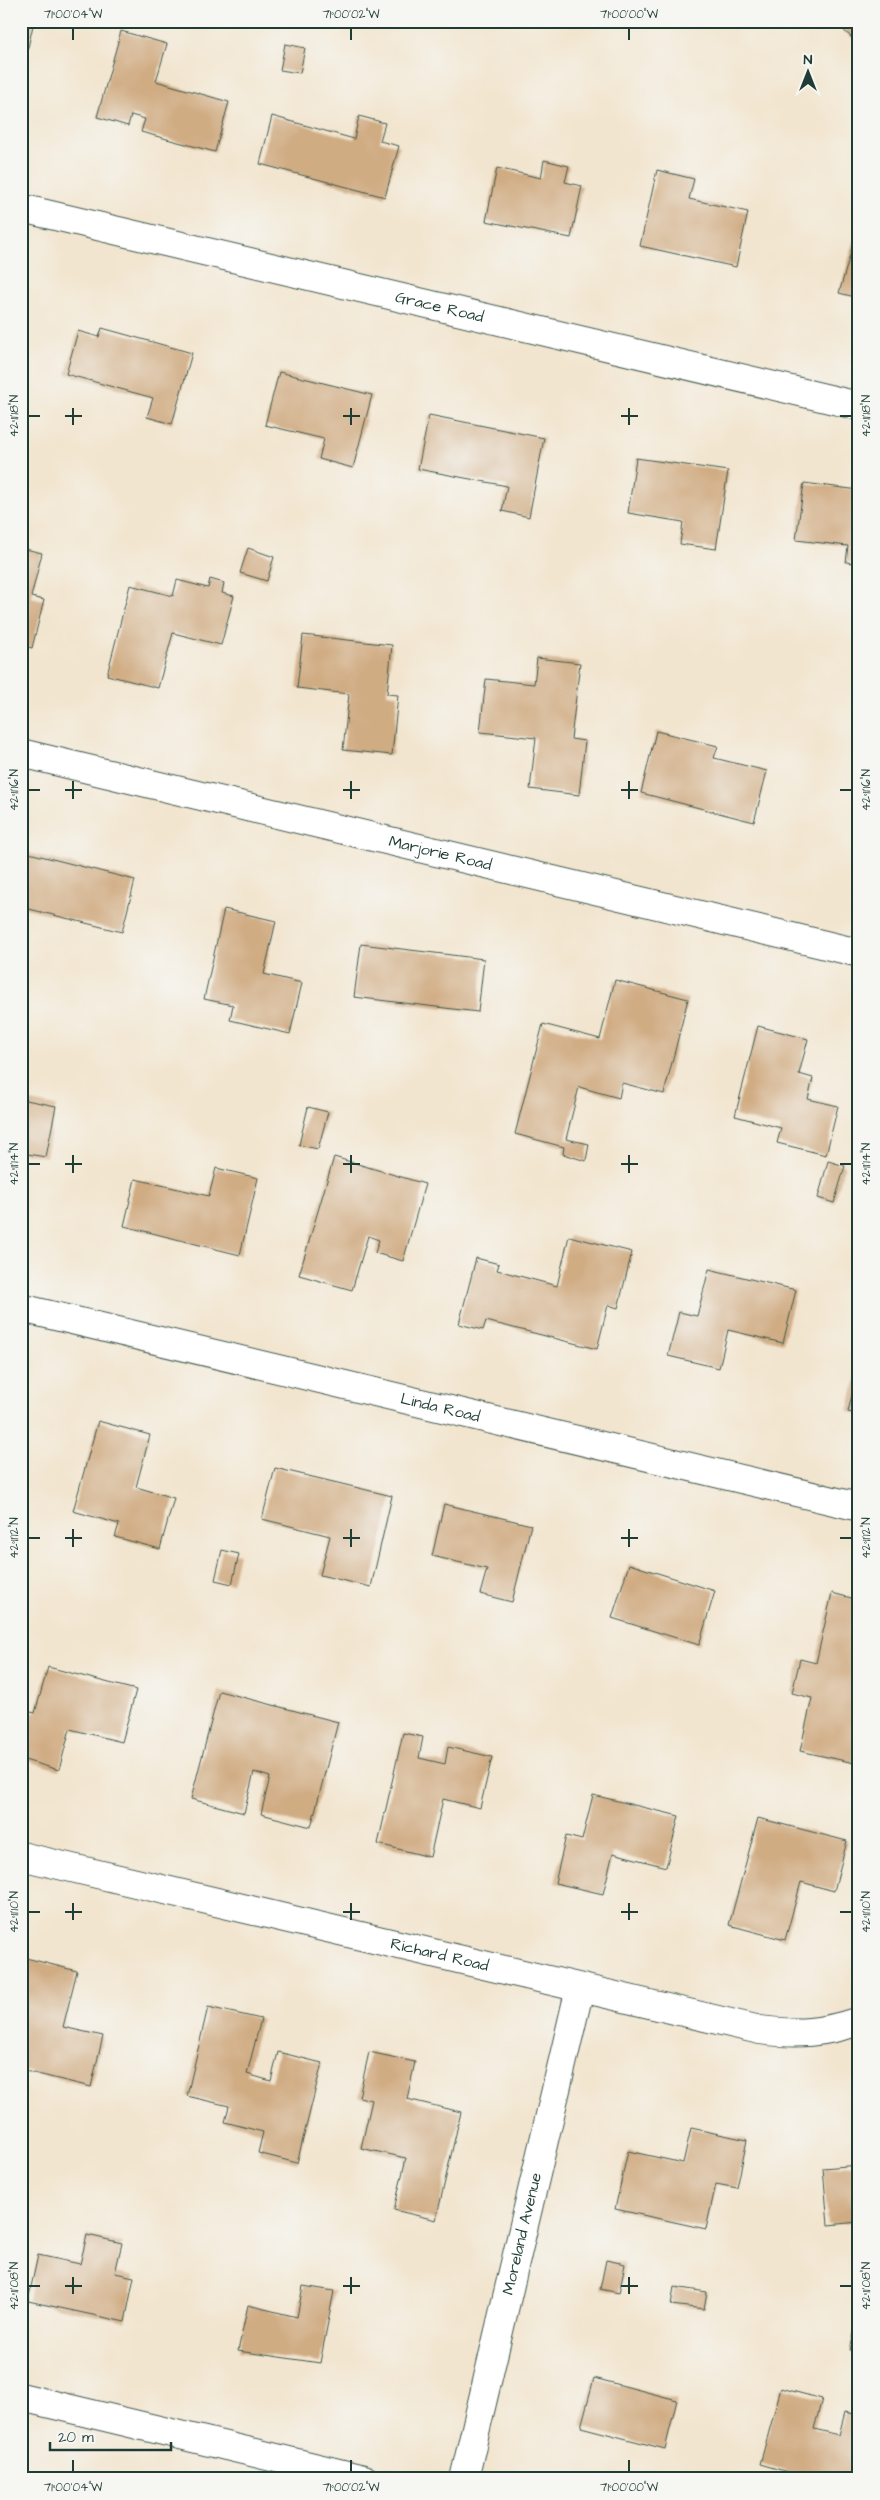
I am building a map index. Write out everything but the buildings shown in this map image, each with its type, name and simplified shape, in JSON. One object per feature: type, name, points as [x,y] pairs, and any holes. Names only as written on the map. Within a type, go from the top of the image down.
[{"type":"street","name":"Grace Road","points":[[21,208],[859,406]]},
{"type":"street","name":"Marjorie Road","points":[[21,753],[859,953]]},
{"type":"street","name":"Linda Road","points":[[21,1308],[859,1507]]},
{"type":"street","name":"Richard Road","points":[[21,1856],[760,2030],[811,2034],[836,2029],[859,2021]]},
{"type":"street","name":"Moreland Avenue","points":[[464,2479],[580,1988]]},
{"type":"street","points":[[21,2397],[364,2479]]}]
